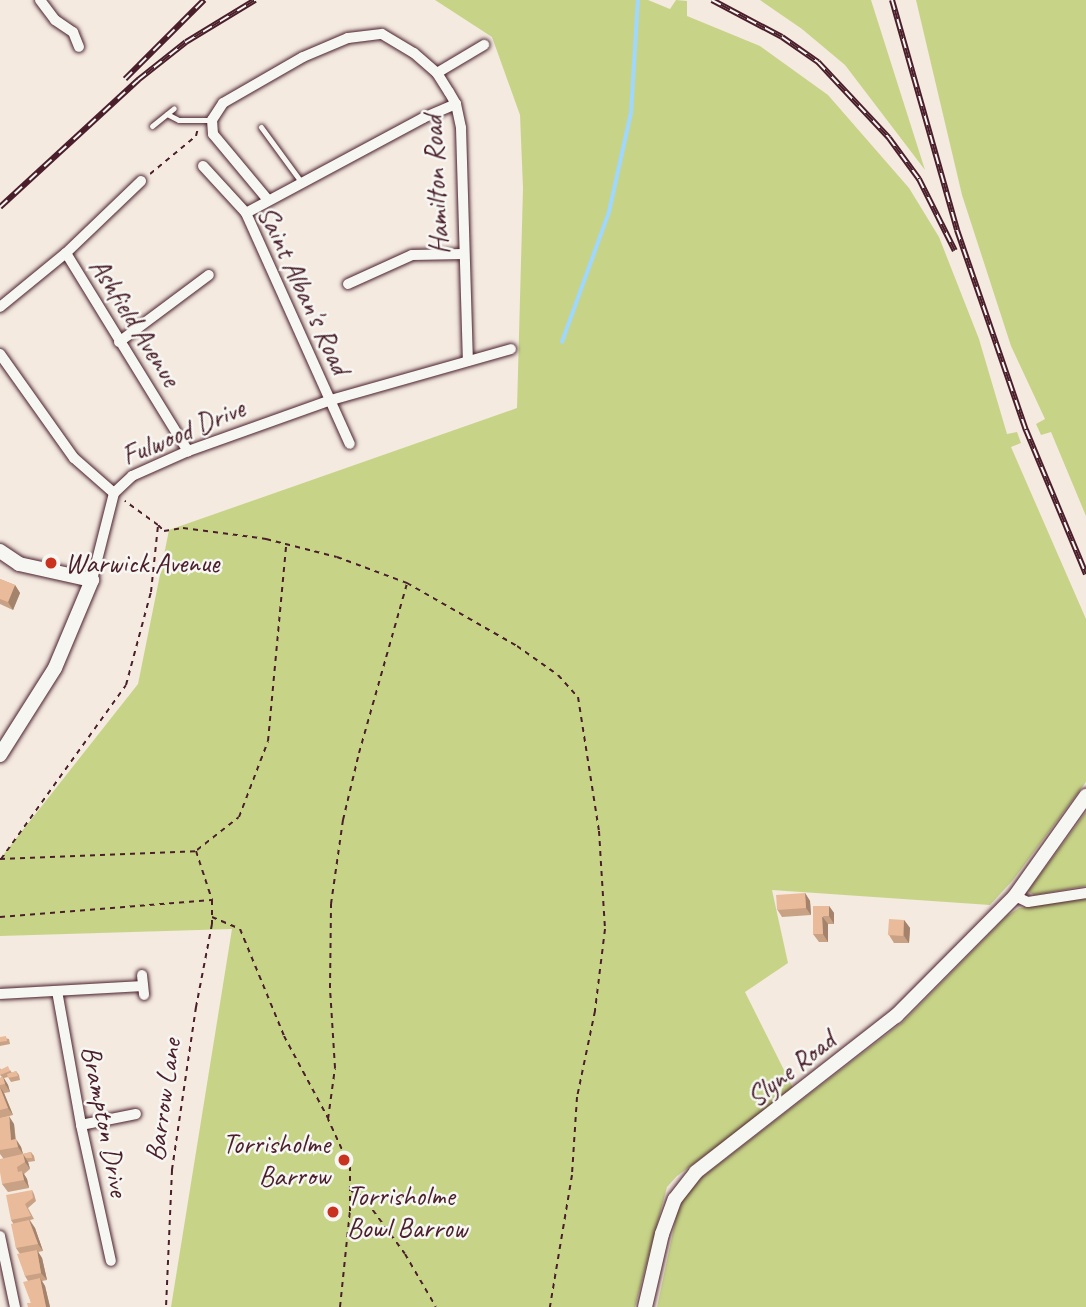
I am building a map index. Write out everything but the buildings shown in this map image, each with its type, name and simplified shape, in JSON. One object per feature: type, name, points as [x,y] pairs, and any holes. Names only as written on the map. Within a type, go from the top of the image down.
[{"type":"street","points":[[45,2],[55,20],[72,32],[79,47]]},
{"type":"street","name":"Hamilton Road","points":[[208,123],[223,103],[303,57],[364,34],[382,34],[397,41],[437,73],[456,104],[461,128],[467,361]]},
{"type":"street","points":[[437,73],[484,45]]},
{"type":"street","points":[[246,213],[424,118],[456,104]]},
{"type":"street","points":[[208,123],[268,200]]},
{"type":"street","name":"Saint Alban's Road","points":[[203,166],[246,213],[350,444]]},
{"type":"street","points":[[0,307],[66,253],[141,181]]},
{"type":"street","name":"Ashfield Avenue","points":[[66,253],[188,451]]},
{"type":"street","points":[[348,284],[411,255],[463,254]]},
{"type":"street","points":[[119,342],[209,275]]},
{"type":"street","name":"Fulwood Drive","points":[[0,755],[55,668],[92,580],[114,493],[132,476],[188,451],[331,400],[511,349]]},
{"type":"street","points":[[0,354],[74,458],[114,493]]},
{"type":"street","points":[[1,555],[19,564],[92,580]]},
{"type":"street","name":"Slyne Road","points":[[645,1307],[662,1234],[675,1199],[696,1172],[896,1016],[1015,896],[1086,796]]},
{"type":"street","points":[[1015,896],[1028,902],[1086,893]]},
{"type":"street","points":[[0,994],[143,985]]},
{"type":"street","name":"Brampton Drive","points":[[57,991],[80,1125],[111,1261]]},
{"type":"street","points":[[80,1125],[136,1114]]},
{"type":"street","points":[[0,1236],[15,1307]]},
{"type":"lane","points":[[152,127],[174,108]]},
{"type":"lane","points":[[167,114],[179,120],[208,123]]},
{"type":"lane","points":[[261,127],[302,183]]},
{"type":"path","points":[[141,181],[208,123]]},
{"type":"path","points":[[114,493],[164,531],[183,528],[219,531],[286,544],[337,557],[407,583],[517,646],[558,675],[578,697],[599,831],[605,929],[595,1011],[577,1097],[572,1175],[550,1291],[550,1307]]},
{"type":"path","points":[[0,859],[126,685],[151,592],[158,525]]},
{"type":"path","points":[[0,859],[196,851],[239,817],[268,741],[286,544]]},
{"type":"path","points":[[328,1119],[335,1068],[330,988],[331,904],[341,832],[359,753],[407,583]]},
{"type":"path","name":"Barrow Lane","points":[[166,1307],[172,1170],[212,917],[212,900],[196,851]]},
{"type":"path","points":[[0,917],[212,900]]},
{"type":"path","points":[[212,917],[240,929],[284,1036],[350,1167],[351,1191],[340,1307]]},
{"type":"path","points":[[351,1191],[360,1194],[405,1254],[436,1307]]},
{"type":"green space","points":[[435,0],[648,0],[670,9],[676,0],[687,1],[687,16],[760,46],[828,95],[909,188],[939,237],[979,339],[1007,434],[1017,432],[1021,443],[1011,447],[1086,619],[1086,782],[1013,880],[990,905],[772,890],[788,963],[745,992],[794,1090],[677,1176],[667,1187],[635,1307],[171,1307],[232,929],[0,936],[0,859],[138,684],[169,530],[517,408],[523,188],[520,115],[492,37]]},
{"type":"green space","points":[[760,0],[871,0],[925,170],[845,65],[802,29]]},
{"type":"green space","points":[[916,0],[1086,0],[1086,516],[1051,432],[1041,435],[1036,424],[1045,419],[1011,346],[962,195]]},
{"type":"green space","points":[[1086,812],[1086,886],[1034,895],[1028,891]]},
{"type":"green space","points":[[1086,899],[1086,1307],[657,1307],[677,1213],[683,1200],[701,1178],[904,1021],[1007,916],[1019,908]]},
{"type":"waterway","points":[[562,342],[609,212],[631,113],[638,0]]},
{"type":"railway","points":[[125,79],[204,0]]},
{"type":"railway","points":[[0,207],[138,80],[186,42],[255,0]]},
{"type":"railway","points":[[712,0],[782,37],[818,62],[889,138],[919,179],[955,251]]},
{"type":"railway","points":[[892,0],[957,230],[1026,430],[1086,574]]},
{"type":"place","name":"Warwick Avenue","points":[[51,563]]},
{"type":"place","name":"Torrisholme Barrow","points":[[344,1160]]},
{"type":"place","name":"Torrisholme Bowl Barrow","points":[[333,1212]]}]
